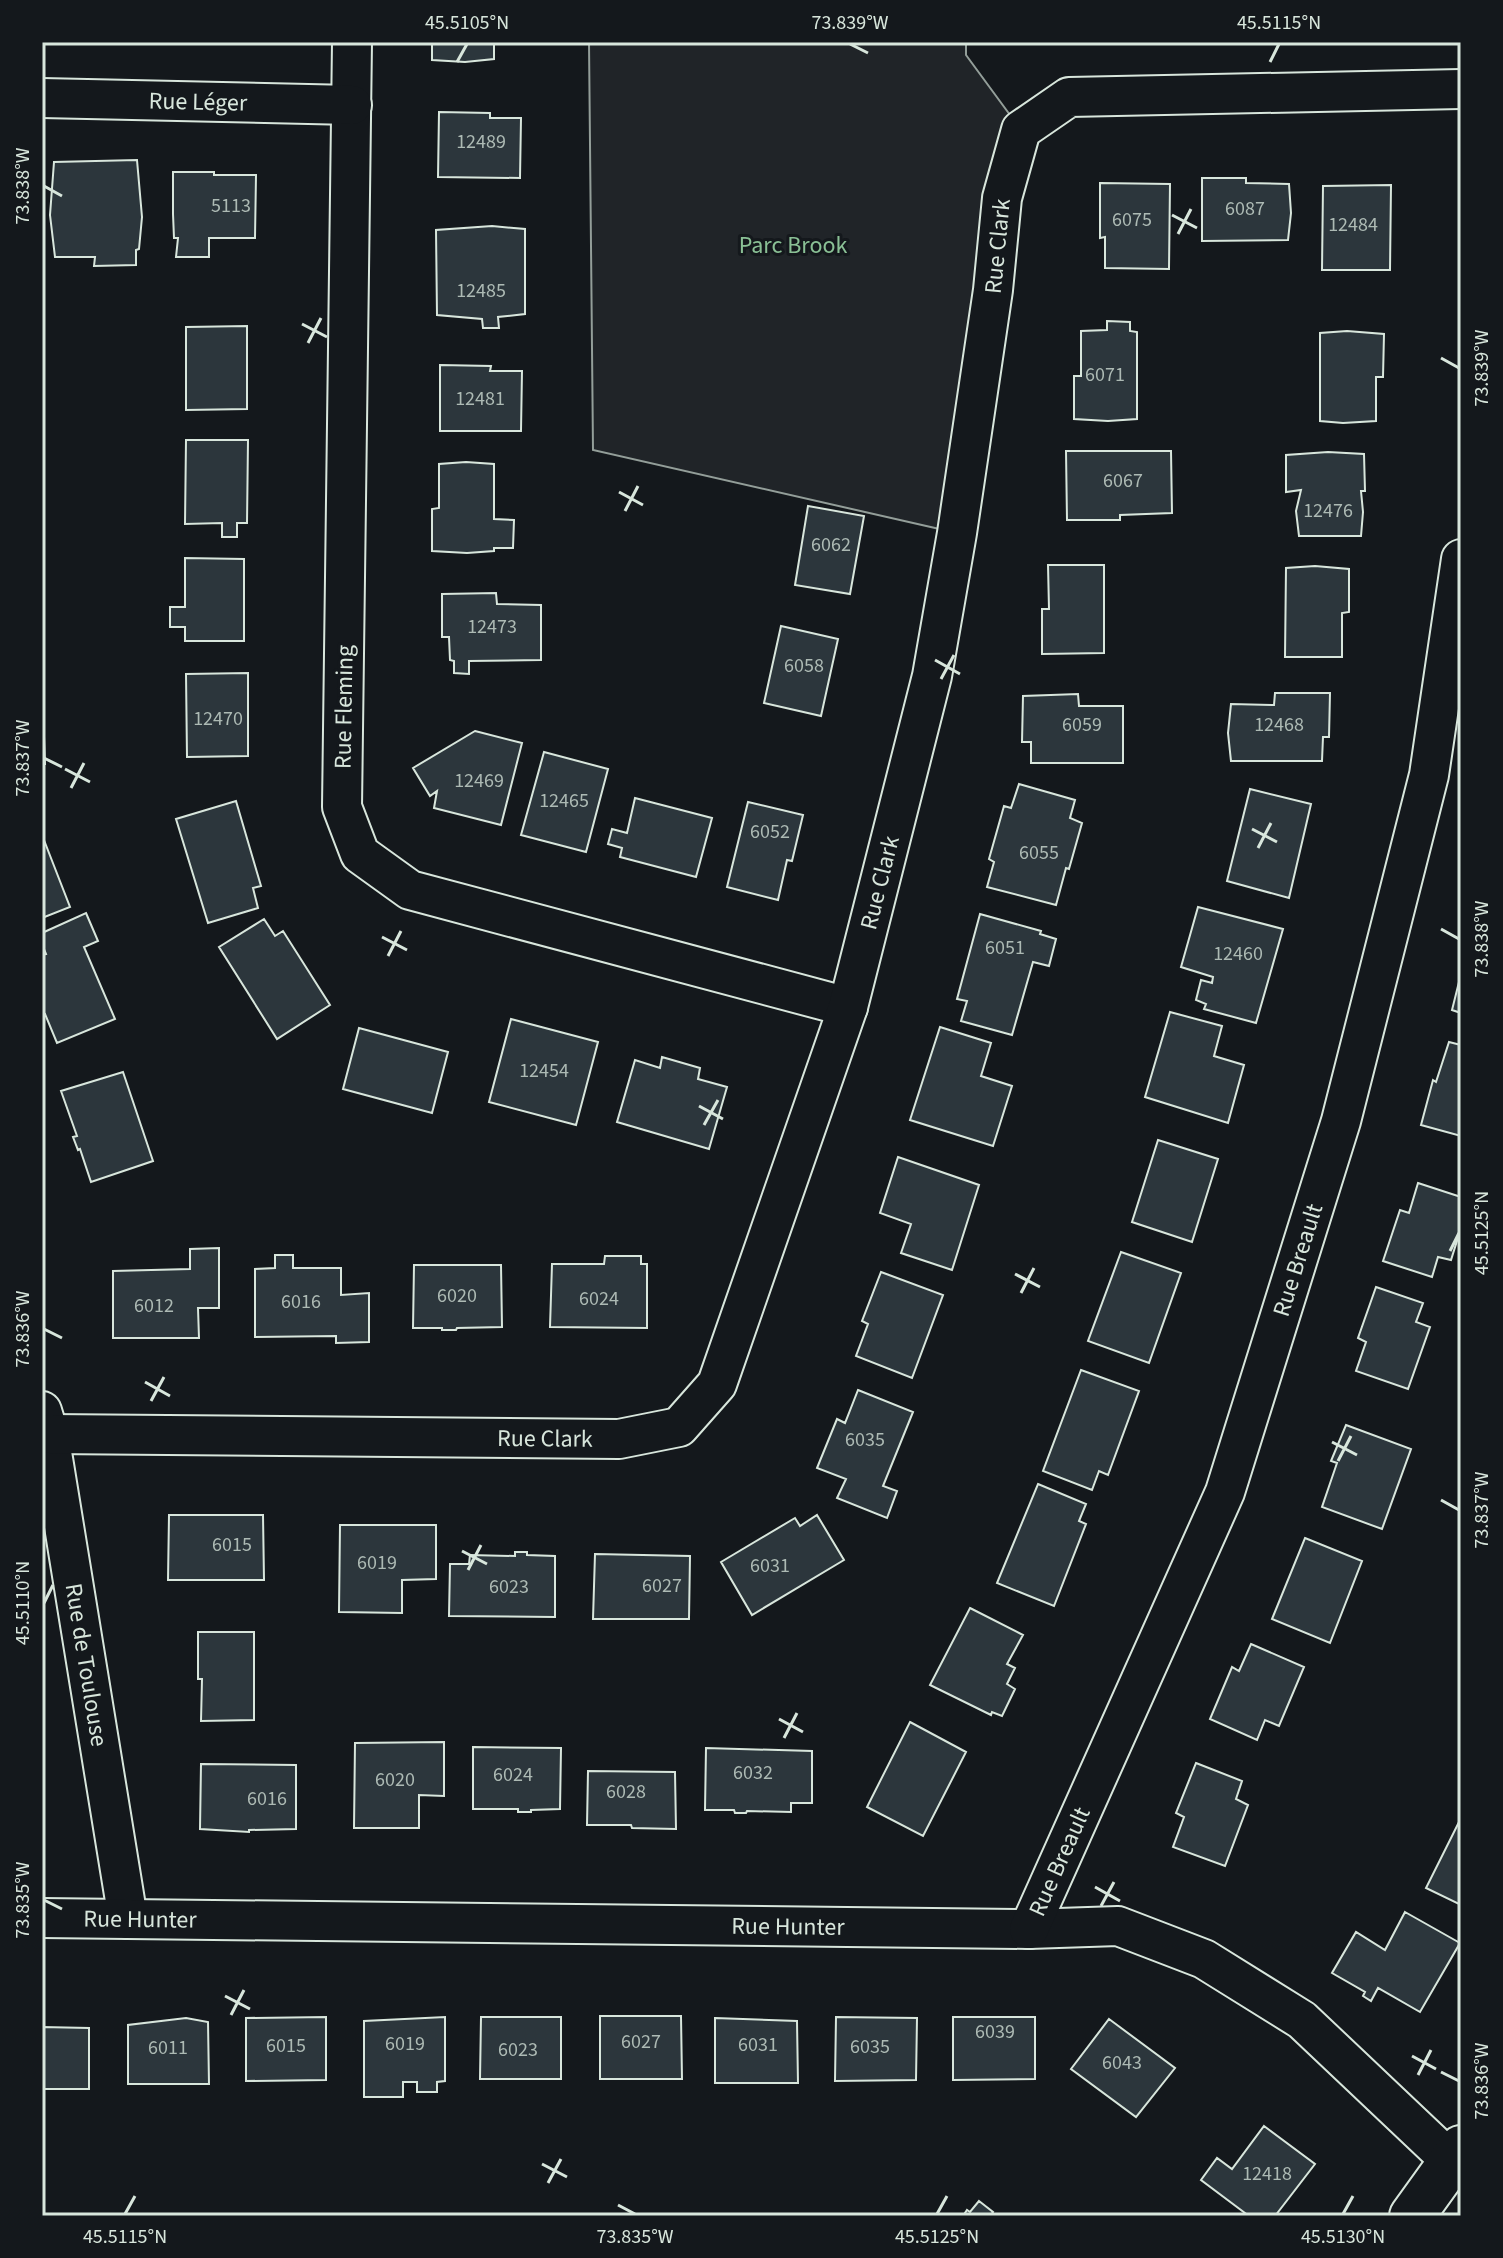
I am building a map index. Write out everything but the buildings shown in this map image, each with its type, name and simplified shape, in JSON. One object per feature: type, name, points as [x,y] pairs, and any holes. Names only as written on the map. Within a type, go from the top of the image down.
[{"type":"street","name":"Rue Fleming","points":[[352,42],[342,807],[360,854],[410,890],[848,1007]]},
{"type":"street","name":"Rue Clark","points":[[45,1422],[619,1439],[679,1427],[717,1384],[848,1007],[932,676],[993,290],[1002,198],[1021,130],[1069,97],[1461,89]]},
{"type":"street","name":"Rue Léger","points":[[42,98],[352,105]]},
{"type":"street","name":"Rue Breault","points":[[1029,1929],[1225,1492],[1341,1121],[1429,775],[1461,559]]},
{"type":"street","name":"Rue de Toulouse","points":[[45,1422],[128,1919]]},
{"type":"street","name":"Rue Hunter","points":[[42,1918],[1029,1929],[1118,1926],[1204,1959],[1302,2020],[1457,2155]]},
{"type":"street","points":[[1412,2216],[1457,2155]]},
{"type":"green space","name":"Parc Brook","points":[[589,42],[966,42],[966,55],[1021,130],[957,533],[593,450]]}]
